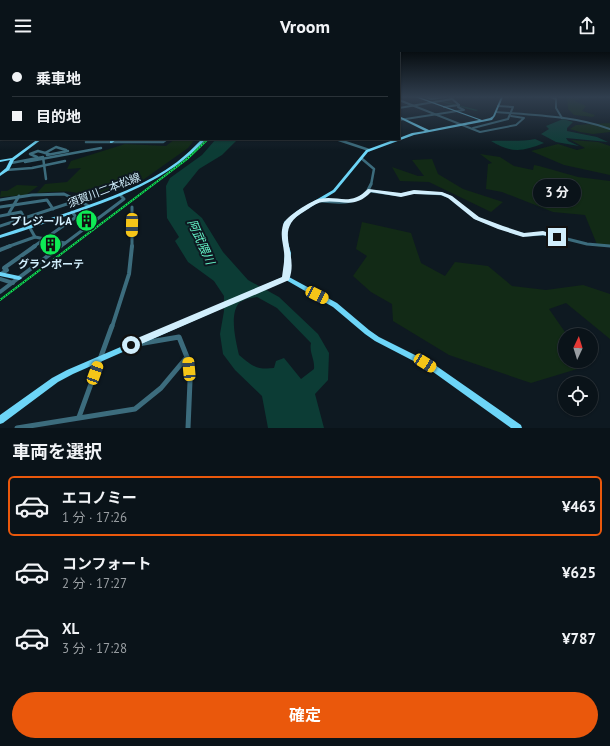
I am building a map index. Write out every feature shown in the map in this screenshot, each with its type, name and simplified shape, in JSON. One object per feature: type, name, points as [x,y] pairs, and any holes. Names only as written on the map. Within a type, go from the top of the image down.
[{"type":"street","points":[[400,120],[434,115]]},
{"type":"street","points":[[438,115],[480,132],[516,125],[524,118],[511,115]]},
{"type":"street","points":[[467,115],[500,128]]},
{"type":"street","points":[[400,138],[406,135],[491,119],[494,115]]},
{"type":"street","points":[[472,128],[505,121],[511,115],[562,118],[599,125],[610,129]]},
{"type":"street","points":[[560,115],[562,118]]},
{"type":"street","points":[[400,117],[428,131]]},
{"type":"street","points":[[0,175],[6,170],[12,161],[39,140]]},
{"type":"street","points":[[89,140],[86,142],[162,142],[165,140]]},
{"type":"street","points":[[98,143],[101,140]]},
{"type":"street","name":"須賀川二本松線","points":[[0,237],[120,195],[151,181],[195,149],[203,140]]},
{"type":"street","points":[[339,140],[369,150]]},
{"type":"street","points":[[286,278],[288,253],[284,236],[286,223],[298,212],[334,191],[369,150],[396,140]]},
{"type":"street","points":[[45,153],[56,147],[68,151],[49,154],[45,153],[38,151],[30,154],[43,158],[49,154]]},
{"type":"street","points":[[25,162],[101,148]]},
{"type":"street","points":[[0,161],[12,161],[38,157]]},
{"type":"street","points":[[43,158],[46,179]]},
{"type":"street","points":[[320,200],[353,202],[363,197],[370,190],[374,169],[361,158]]},
{"type":"street","points":[[6,170],[65,161]]},
{"type":"street","points":[[370,190],[401,195],[414,192],[442,194],[450,197],[476,218],[519,234],[547,234],[587,244],[610,246]]},
{"type":"street","points":[[0,200],[19,196],[64,194],[89,206]]},
{"type":"street","points":[[0,292],[124,199],[120,195]]},
{"type":"street","points":[[9,213],[19,196]]},
{"type":"street","points":[[0,208],[47,200],[52,208]]},
{"type":"street","points":[[0,226],[76,200]]},
{"type":"street","points":[[79,417],[101,359],[129,274],[133,242],[132,206]]},
{"type":"street","points":[[0,216],[9,213],[21,212],[35,237]]},
{"type":"street","points":[[0,276],[7,270],[4,268],[76,217],[72,212]]},
{"type":"street","points":[[0,250],[35,237],[65,243]]},
{"type":"street","points":[[0,276],[19,278]]},
{"type":"street","points":[[0,276],[13,283]]},
{"type":"street","points":[[0,420],[55,380],[131,345],[286,278]]},
{"type":"street","points":[[286,278],[335,305],[377,339],[429,365],[518,428]]},
{"type":"street","points":[[131,345],[154,342],[178,336],[188,357],[190,381],[188,428]]},
{"type":"street","points":[[17,428],[79,417],[135,410],[161,388],[188,357]]},
{"type":"shaded area","points":[[574,115],[595,115],[593,117]]},
{"type":"shaded area","points":[[610,123],[610,132],[593,134],[570,129],[576,125]]},
{"type":"shaded area","points":[[174,140],[194,140],[188,148],[140,182],[90,199],[78,193],[72,192],[37,193],[45,184],[67,182],[81,168],[67,169],[71,161],[125,144],[166,146]]},
{"type":"shaded area","points":[[571,140],[598,142],[610,146],[610,175],[564,165],[531,151],[558,144],[577,150],[585,148]]},
{"type":"shaded area","points":[[480,154],[500,157],[514,166],[533,170],[534,165],[578,177],[610,181],[610,245],[598,247],[585,215],[553,212],[502,192],[486,189],[488,164],[492,163]]},
{"type":"shaded area","points":[[432,159],[438,174],[463,189],[503,202],[491,212],[429,182],[400,181],[392,167],[418,176],[424,176],[412,160]]},
{"type":"shaded area","points":[[17,185],[38,186],[26,195],[0,197],[1,191],[7,191]]},
{"type":"shaded area","points":[[362,222],[411,233],[421,263],[445,276],[455,262],[488,266],[512,286],[546,290],[583,285],[610,294],[610,339],[566,303],[549,309],[562,328],[558,328],[558,368],[580,368],[531,383],[449,355],[393,321],[392,304],[371,292],[353,276],[367,256],[356,249]]},
{"type":"water","points":[[563,119],[573,122],[567,128],[567,131],[597,137],[608,142],[566,138],[568,141],[579,146],[556,142],[541,134],[549,129],[546,126]]},
{"type":"water","points":[[535,139],[544,143],[517,150],[505,148],[491,141],[518,141]]},
{"type":"water","name":"阿武隈川","points":[[215,140],[237,140],[222,155],[199,169],[183,189],[188,206],[202,218],[223,252],[248,280],[279,297],[318,334],[329,353],[328,380],[315,394],[324,428],[268,428],[262,396],[235,370],[223,354],[220,334],[224,311],[224,296],[214,281],[188,262],[175,241],[179,237],[167,218],[166,186],[170,178],[202,155]],"holes":[[[257,297],[277,308],[311,343],[314,369],[301,379],[284,358],[276,361],[274,368],[259,368],[239,355],[234,321],[236,308],[239,303]]]},
{"type":"railway","points":[[0,300],[187,159],[207,140]]},
{"type":"place","name":"プレジールA","points":[[87,221]]},
{"type":"place","name":"グランポーテ","points":[[51,244]]},
{"type":"route","points":[[131,345],[245,296],[280,279],[286,278],[288,253],[284,236],[284,227],[286,223],[298,212],[320,200],[332,202],[353,202],[363,197],[370,190],[401,195],[414,192],[442,194],[450,197],[465,211],[476,218],[501,228],[523,235],[543,233],[557,237]]}]
